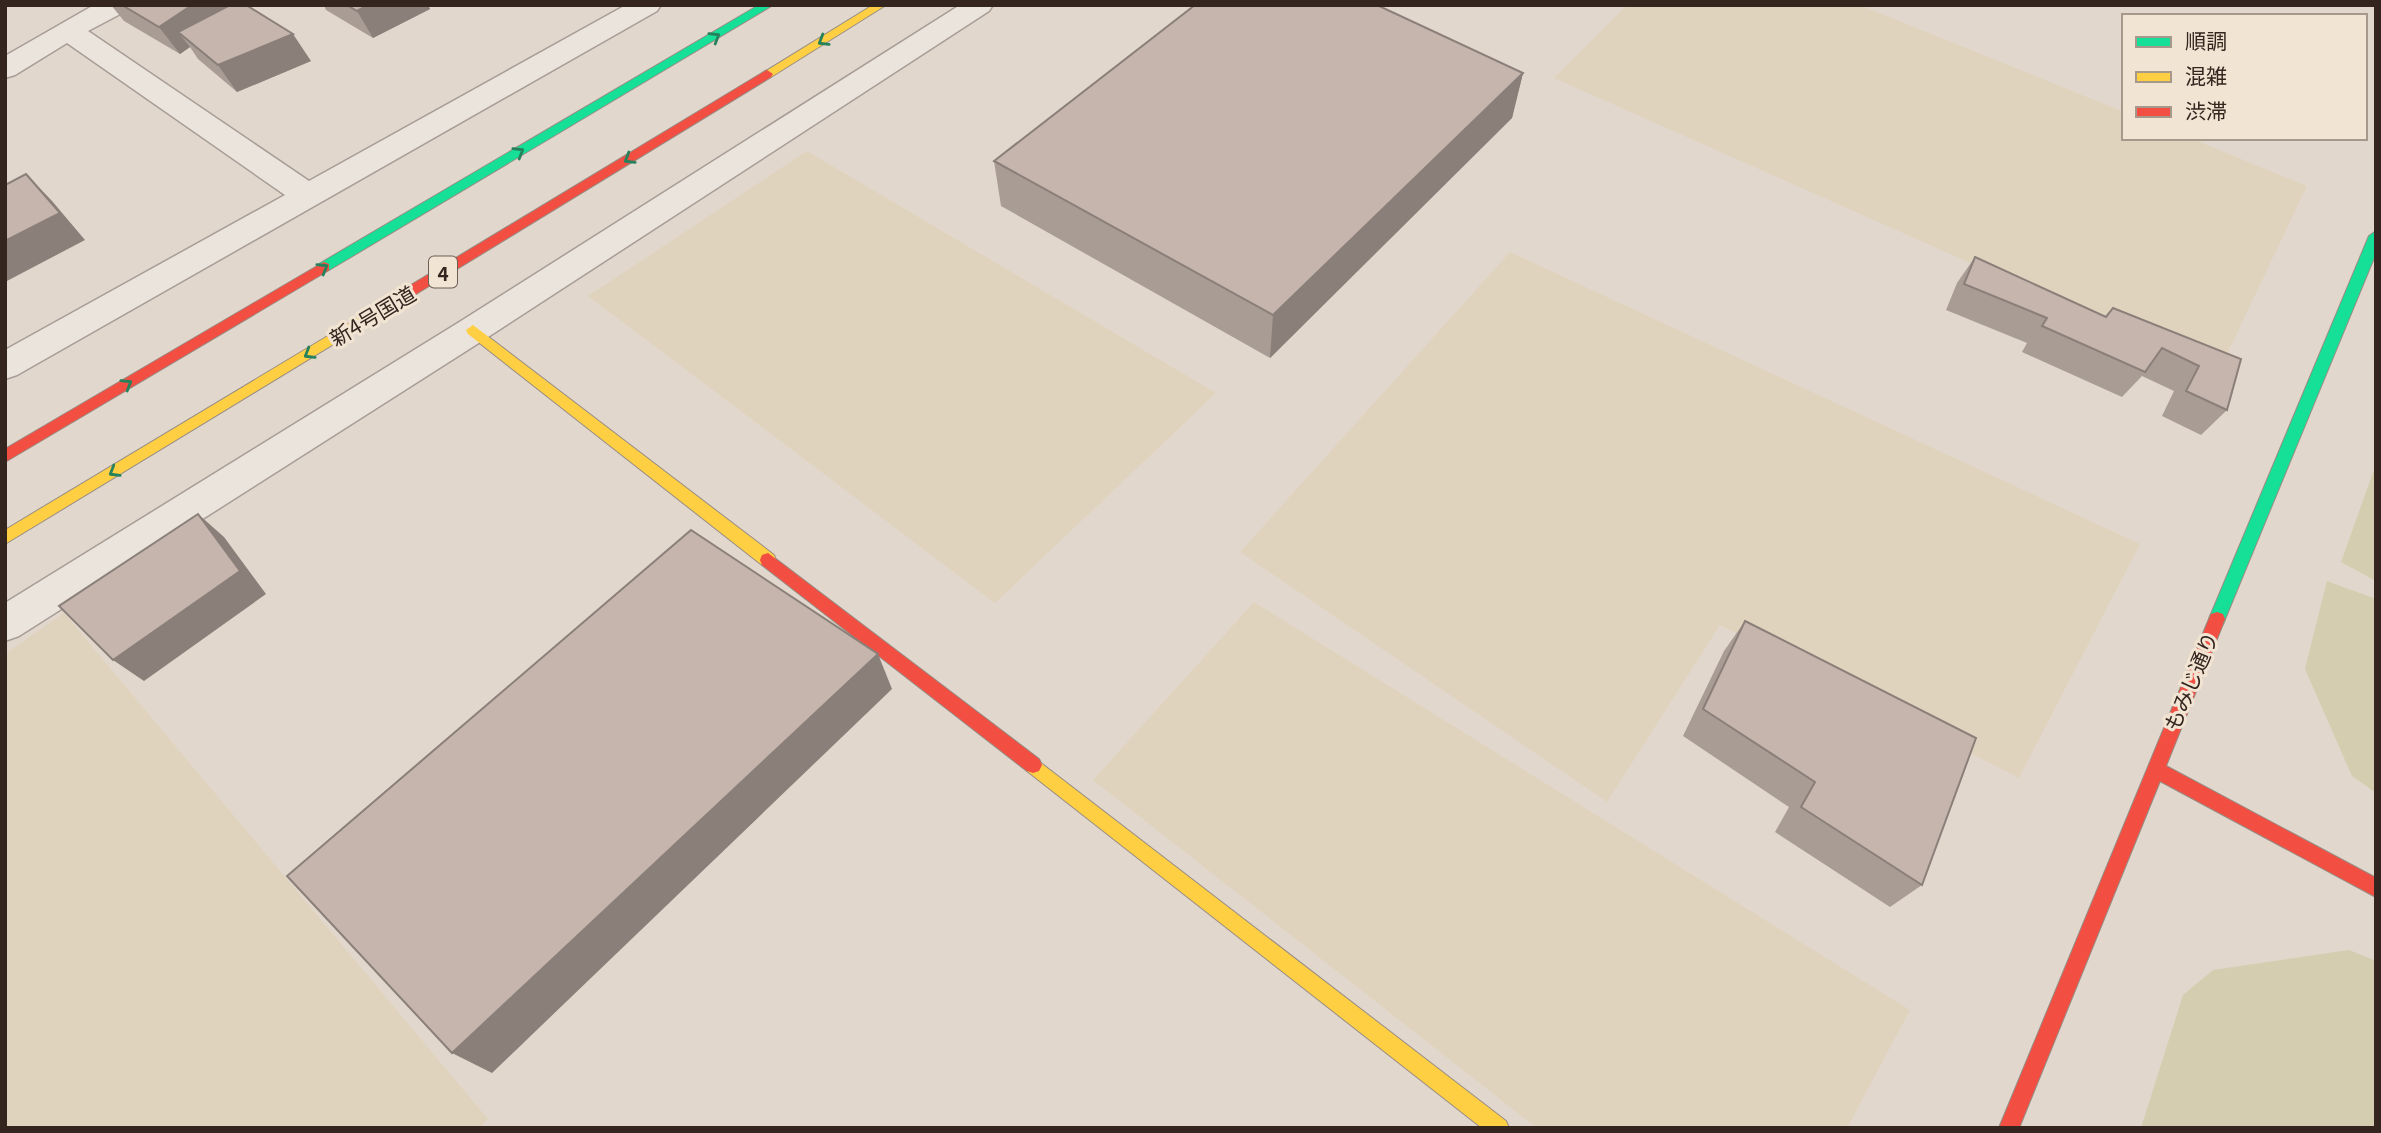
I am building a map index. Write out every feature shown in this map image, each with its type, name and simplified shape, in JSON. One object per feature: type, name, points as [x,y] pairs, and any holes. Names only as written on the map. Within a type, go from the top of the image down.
[{"type":"main road","points":[[5,456],[768,5]]},
{"type":"main road","name":"新4号国道","points":[[5,538],[881,5]]},
{"type":"main road","name":"もみじ通り","points":[[2009,1128],[2154,769],[2376,236]]},
{"type":"main road","points":[[473,330],[1499,1128]]},
{"type":"main road","points":[[2154,769],[2376,888]]},
{"type":"street","points":[[5,69],[68,30],[116,5]]},
{"type":"street","points":[[5,366],[647,5]]},
{"type":"street","points":[[5,624],[473,330],[979,5]]},
{"type":"street","points":[[68,30],[307,196]]},
{"type":"shaded area","points":[[1627,5],[1860,5],[2122,111],[2122,140],[2195,140],[2307,186],[2218,373],[1554,78]]},
{"type":"shaded area","points":[[807,151],[1216,393],[995,603],[588,296]]},
{"type":"shaded area","points":[[1510,252],[2140,544],[2019,778],[1720,625],[1607,802],[1240,552]]},
{"type":"shaded area","points":[[2376,464],[2376,581],[2341,562]]},
{"type":"shaded area","points":[[2327,581],[2376,599],[2376,793],[2352,776],[2305,669]]},
{"type":"shaded area","points":[[1254,602],[1910,1010],[1847,1128],[1537,1128],[1093,780]]},
{"type":"shaded area","points":[[64,613],[488,1119],[479,1128],[5,1128],[5,654]]},
{"type":"shaded area","points":[[2349,950],[2376,961],[2376,1128],[2141,1128],[2183,995],[2213,970]]},
{"type":"building","points":[[122,5],[192,5],[159,27]]},
{"type":"building","points":[[230,5],[246,5],[293,34],[218,65],[178,32]]},
{"type":"building","points":[[347,5],[368,5],[357,11]]},
{"type":"building","points":[[1195,5],[1377,5],[1523,73],[1273,315],[994,161]]},
{"type":"building","points":[[26,174],[60,213],[5,241],[5,185]]},
{"type":"building","points":[[1975,257],[2106,317],[2113,308],[2241,359],[2227,410],[2186,391],[2199,366],[2162,348],[2145,372],[2042,326],[2047,318],[1964,284]]},
{"type":"building","points":[[198,514],[240,571],[113,660],[59,606]]},
{"type":"building","points":[[691,530],[878,654],[452,1053],[287,876]]},
{"type":"building","points":[[1745,621],[1976,738],[1922,885],[1801,807],[1815,782],[1703,709]]},
{"type":"traffic: fast","points":[[324,267],[768,5]]},
{"type":"traffic: fast","points":[[2217,619],[2376,236]]},
{"type":"traffic: slow","points":[[767,74],[881,5]]},
{"type":"traffic: slow","points":[[5,538],[411,291]]},
{"type":"traffic: slow","points":[[473,330],[768,560]]},
{"type":"traffic: slow","points":[[1033,765],[1499,1128]]},
{"type":"traffic: jam","points":[[411,291],[767,74]]},
{"type":"traffic: jam","points":[[5,456],[324,267]]},
{"type":"traffic: jam","points":[[768,560],[1033,765]]},
{"type":"traffic: jam","points":[[2009,1128],[2217,619]]},
{"type":"traffic: jam","points":[[2154,769],[2376,888]]}]
